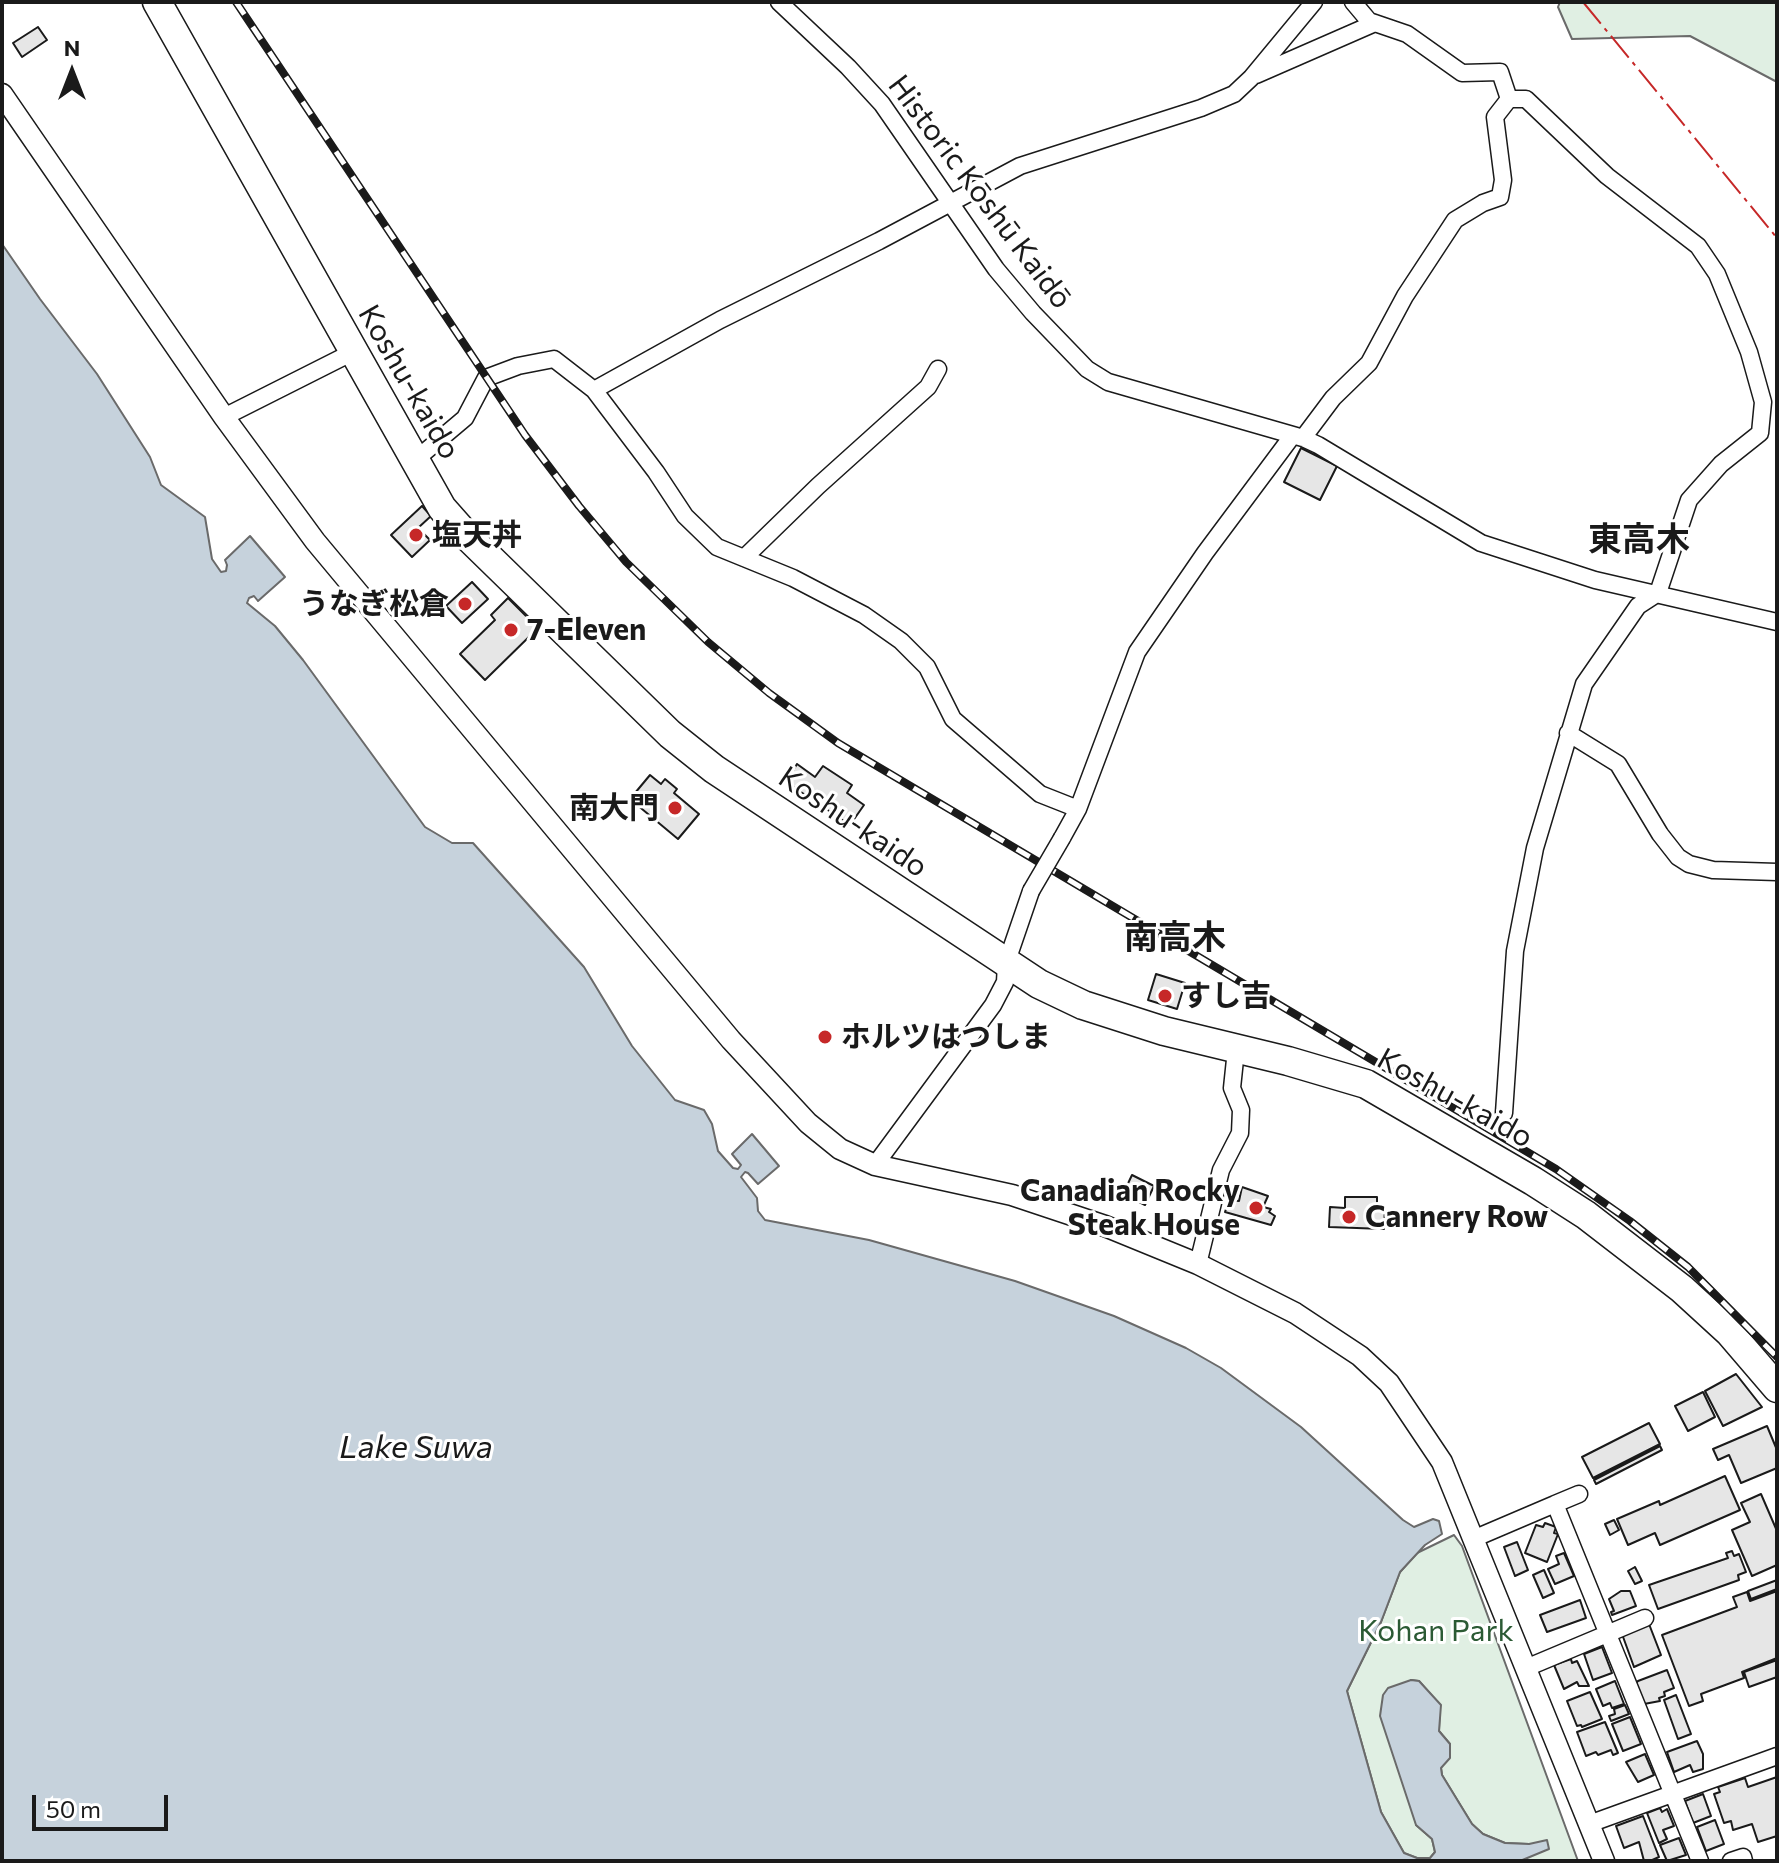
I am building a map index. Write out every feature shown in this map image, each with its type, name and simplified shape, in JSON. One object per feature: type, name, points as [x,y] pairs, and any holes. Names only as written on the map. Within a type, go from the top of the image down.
[{"type":"highway","name":"Koshu-kaido","points":[[157,2],[442,508],[670,734],[726,778],[1039,984],[1083,1005],[1164,1031],[1288,1061],[1366,1084],[1533,1181],[1586,1215],[1682,1289],[1729,1332],[1777,1388]]},
{"type":"street","name":"Historic Kōshū Kaidō","points":[[779,2],[882,104],[996,269],[1087,369],[1108,382],[1298,437],[1481,543],[1595,580],[1777,622]]},
{"type":"street","points":[[594,390],[720,320],[1020,166],[1234,94],[1314,2]]},
{"type":"street","points":[[1353,2],[1369,21],[1407,34],[1462,73],[1500,72],[1509,99]]},
{"type":"street","points":[[1251,78],[1375,23]]},
{"type":"street","points":[[2,94],[224,417],[315,541],[731,1040],[808,1123],[840,1149],[875,1165],[1012,1195],[1105,1226],[1198,1264],[1295,1313],[1360,1356],[1389,1383],[1442,1462],[1604,1861]]},
{"type":"street","points":[[875,1165],[993,1005],[1005,982],[1006,964],[1031,891],[1078,809],[1137,652],[1205,553],[1298,437],[1369,363],[1405,296],[1455,220],[1500,197],[1503,180],[1495,117],[1509,99]]},
{"type":"street","points":[[1504,1113],[1515,951],[1535,848],[1584,684],[1638,606],[1658,593],[1689,500],[1721,464],[1760,433],[1763,402],[1749,352],[1717,274],[1698,246],[1607,176],[1526,99],[1509,99]]},
{"type":"street","points":[[224,417],[353,352]]},
{"type":"street","points":[[414,461],[465,418],[486,378],[518,366],[554,359],[594,390],[685,516],[717,547],[793,578],[864,615],[901,641],[927,667],[953,719],[1040,794],[1078,809]]},
{"type":"street","points":[[744,558],[928,387],[938,369]]},
{"type":"street","points":[[1568,733],[1618,764],[1660,834],[1678,857],[1689,864],[1713,870],[1777,872]]},
{"type":"street","points":[[1198,1264],[1221,1170],[1240,1133],[1241,1110],[1232,1088],[1236,1050]]},
{"type":"street","points":[[1473,1539],[1579,1494]]},
{"type":"street","points":[[1555,1504],[1700,1861]]},
{"type":"street","points":[[1526,1668],[1645,1618]]},
{"type":"street","points":[[1589,1824],[1777,1756]]},
{"type":"street","points":[[1731,1861],[1743,1857],[1744,1861]]},
{"type":"green space","points":[[1560,2],[1777,2],[1777,82],[1690,36],[1572,39],[1558,7]]},
{"type":"green space","name":"Kohan Park","points":[[1454,1535],[1462,1546],[1578,1861],[1520,1861],[1529,1844],[1505,1843],[1483,1834],[1472,1824],[1442,1775],[1441,1768],[1450,1744],[1439,1731],[1440,1705],[1419,1681],[1411,1680],[1416,1825],[1432,1839],[1435,1852],[1430,1858],[1417,1858],[1404,1853],[1381,1812],[1347,1691],[1381,1622],[1400,1572],[1417,1553]]},
{"type":"water","name":"Lake Suwa","points":[[2,244],[97,374],[150,457],[161,485],[205,517],[212,559],[221,572],[226,571],[225,560],[250,536],[285,577],[258,601],[254,596],[247,603],[275,626],[303,660],[425,827],[452,843],[473,843],[584,967],[632,1046],[675,1100],[704,1110],[712,1124],[718,1151],[733,1168],[738,1169],[741,1165],[732,1154],[752,1134],[779,1166],[758,1184],[748,1173],[741,1177],[757,1198],[758,1211],[765,1220],[869,1240],[1015,1281],[1114,1316],[1186,1348],[1221,1368],[1301,1427],[1403,1520],[1414,1527],[1433,1519],[1439,1521],[1442,1534],[1425,1545],[1400,1572],[1381,1622],[1347,1691],[1381,1812],[1404,1853],[1417,1858],[1430,1858],[1435,1852],[1432,1839],[1416,1825],[1380,1716],[1383,1695],[1388,1688],[1411,1680],[1419,1681],[1441,1705],[1439,1731],[1450,1744],[1450,1758],[1441,1768],[1442,1775],[1472,1824],[1483,1834],[1505,1843],[1529,1844],[1547,1840],[1549,1849],[1520,1861],[2,1861]]},
{"type":"building","points":[[38,27],[47,40],[22,57],[13,43]]},
{"type":"building","points":[[1301,448],[1337,466],[1320,500],[1284,482]]},
{"type":"building","points":[[422,506],[431,516],[418,528],[430,540],[412,557],[391,535]]},
{"type":"building","points":[[472,582],[488,599],[462,623],[446,606]]},
{"type":"building","points":[[508,598],[538,628],[485,680],[460,654],[495,620],[491,615]]},
{"type":"building","points":[[797,764],[815,777],[823,766],[852,785],[847,793],[864,805],[850,825],[786,782]]},
{"type":"building","points":[[650,775],[661,784],[665,779],[677,789],[674,793],[699,814],[678,839],[630,799]]},
{"type":"building","points":[[1156,974],[1185,983],[1177,1009],[1148,1000]]},
{"type":"building","points":[[1132,1175],[1154,1186],[1145,1205],[1123,1194]]},
{"type":"building","points":[[1242,1187],[1268,1196],[1263,1207],[1271,1209],[1269,1212],[1275,1216],[1271,1225],[1225,1212],[1229,1200],[1239,1201]]},
{"type":"building","points":[[1345,1197],[1377,1197],[1377,1205],[1385,1206],[1384,1229],[1329,1227],[1330,1207],[1345,1208]]},
{"type":"building","points":[[1736,1374],[1762,1407],[1723,1426],[1705,1391]]},
{"type":"building","points":[[1703,1392],[1715,1417],[1688,1431],[1675,1406]]},
{"type":"building","points":[[1649,1423],[1660,1444],[1593,1478],[1582,1457]]},
{"type":"building","points":[[1767,1426],[1777,1450],[1777,1468],[1741,1483],[1729,1455],[1718,1460],[1713,1449]]},
{"type":"building","points":[[1660,1446],[1662,1450],[1596,1484],[1594,1480]]},
{"type":"building","points":[[1725,1476],[1740,1510],[1660,1545],[1655,1533],[1628,1545],[1617,1519],[1659,1501],[1660,1505]]},
{"type":"building","points":[[1761,1494],[1777,1531],[1777,1565],[1752,1576],[1732,1530],[1750,1522],[1741,1503]]},
{"type":"building","points":[[1614,1520],[1619,1530],[1610,1535],[1605,1524]]},
{"type":"building","points":[[1545,1523],[1556,1527],[1554,1533],[1558,1534],[1547,1562],[1525,1553],[1536,1525],[1543,1527]]},
{"type":"building","points":[[1517,1542],[1528,1570],[1515,1576],[1504,1547]]},
{"type":"building","points":[[1732,1551],[1734,1556],[1739,1554],[1746,1572],[1738,1575],[1739,1580],[1658,1609],[1649,1585],[1728,1558],[1726,1553]]},
{"type":"building","points":[[1564,1553],[1574,1576],[1555,1584],[1548,1569],[1559,1564],[1556,1556]]},
{"type":"building","points":[[1635,1567],[1642,1581],[1635,1584],[1628,1571]]},
{"type":"building","points":[[1544,1570],[1554,1593],[1543,1598],[1533,1575]]},
{"type":"building","points":[[1777,1580],[1777,1589],[1751,1599],[1748,1591]]},
{"type":"building","points":[[1621,1591],[1630,1591],[1636,1606],[1612,1615],[1614,1611],[1609,1599]]},
{"type":"building","points":[[1777,1591],[1777,1658],[1742,1672],[1744,1678],[1701,1694],[1703,1701],[1689,1706],[1662,1635],[1737,1607],[1733,1597],[1747,1592],[1750,1601]]},
{"type":"building","points":[[1580,1600],[1586,1618],[1547,1632],[1540,1615]]},
{"type":"building","points":[[1649,1624],[1661,1655],[1634,1667],[1622,1634]]},
{"type":"building","points":[[1602,1647],[1612,1673],[1593,1680],[1584,1654]]},
{"type":"building","points":[[1571,1659],[1572,1663],[1577,1661],[1589,1686],[1579,1686],[1577,1682],[1564,1689],[1554,1665]]},
{"type":"building","points":[[1777,1660],[1777,1677],[1749,1687],[1744,1672]]},
{"type":"building","points":[[1667,1670],[1674,1688],[1664,1692],[1665,1696],[1659,1698],[1660,1701],[1644,1704],[1636,1683]]},
{"type":"building","points":[[1615,1681],[1624,1704],[1612,1708],[1610,1703],[1603,1706],[1596,1689]]},
{"type":"building","points":[[1590,1692],[1602,1719],[1577,1726],[1567,1701]]},
{"type":"building","points":[[1676,1695],[1691,1734],[1678,1739],[1664,1700]]},
{"type":"building","points":[[1625,1705],[1629,1714],[1611,1721],[1609,1716],[1615,1714],[1614,1709]]},
{"type":"building","points":[[1630,1717],[1641,1744],[1623,1751],[1612,1724]]},
{"type":"building","points":[[1605,1722],[1618,1753],[1613,1755],[1611,1750],[1586,1756],[1577,1732]]},
{"type":"building","points":[[1697,1741],[1703,1754],[1703,1769],[1693,1772],[1690,1765],[1674,1772],[1667,1752]]},
{"type":"building","points":[[1645,1754],[1654,1775],[1638,1782],[1626,1762]]},
{"type":"building","points":[[1777,1777],[1777,1836],[1758,1842],[1752,1824],[1733,1830],[1731,1821],[1724,1823],[1714,1794],[1720,1792],[1718,1787],[1745,1778],[1748,1787]]},
{"type":"building","points":[[1703,1794],[1711,1816],[1693,1823],[1685,1801]]},
{"type":"building","points":[[1660,1808],[1662,1812],[1667,1809],[1674,1826],[1663,1830],[1667,1839],[1659,1843],[1647,1813]]},
{"type":"building","points":[[1643,1816],[1659,1857],[1650,1861],[1644,1861],[1639,1842],[1624,1848],[1616,1826]]},
{"type":"building","points":[[1715,1820],[1724,1844],[1706,1851],[1697,1827]]},
{"type":"building","points":[[1679,1838],[1686,1855],[1667,1861],[1660,1845]]},
{"type":"railway","points":[[236,2],[525,435],[626,562],[708,642],[769,693],[838,743],[1556,1169],[1688,1267],[1777,1357]]},
{"type":"power","points":[[1583,2],[1777,238]]},
{"type":"place","name":"塩天丼","points":[[416,535]]},
{"type":"place","name":"うなぎ松倉","points":[[465,604]]},
{"type":"place","name":"7-Eleven","points":[[511,630]]},
{"type":"place","name":"南大門","points":[[675,808]]},
{"type":"place","name":"すし吉","points":[[1165,996]]},
{"type":"place","name":"ホルツはつしま","points":[[825,1037]]},
{"type":"place","name":"Canadian Rocky Steak House","points":[[1256,1208]]},
{"type":"place","name":"Cannery Row","points":[[1349,1217]]},
{"type":"district","name":"東高木","points":[[1639,540]]},
{"type":"district","name":"南高木","points":[[1175,938]]}]
